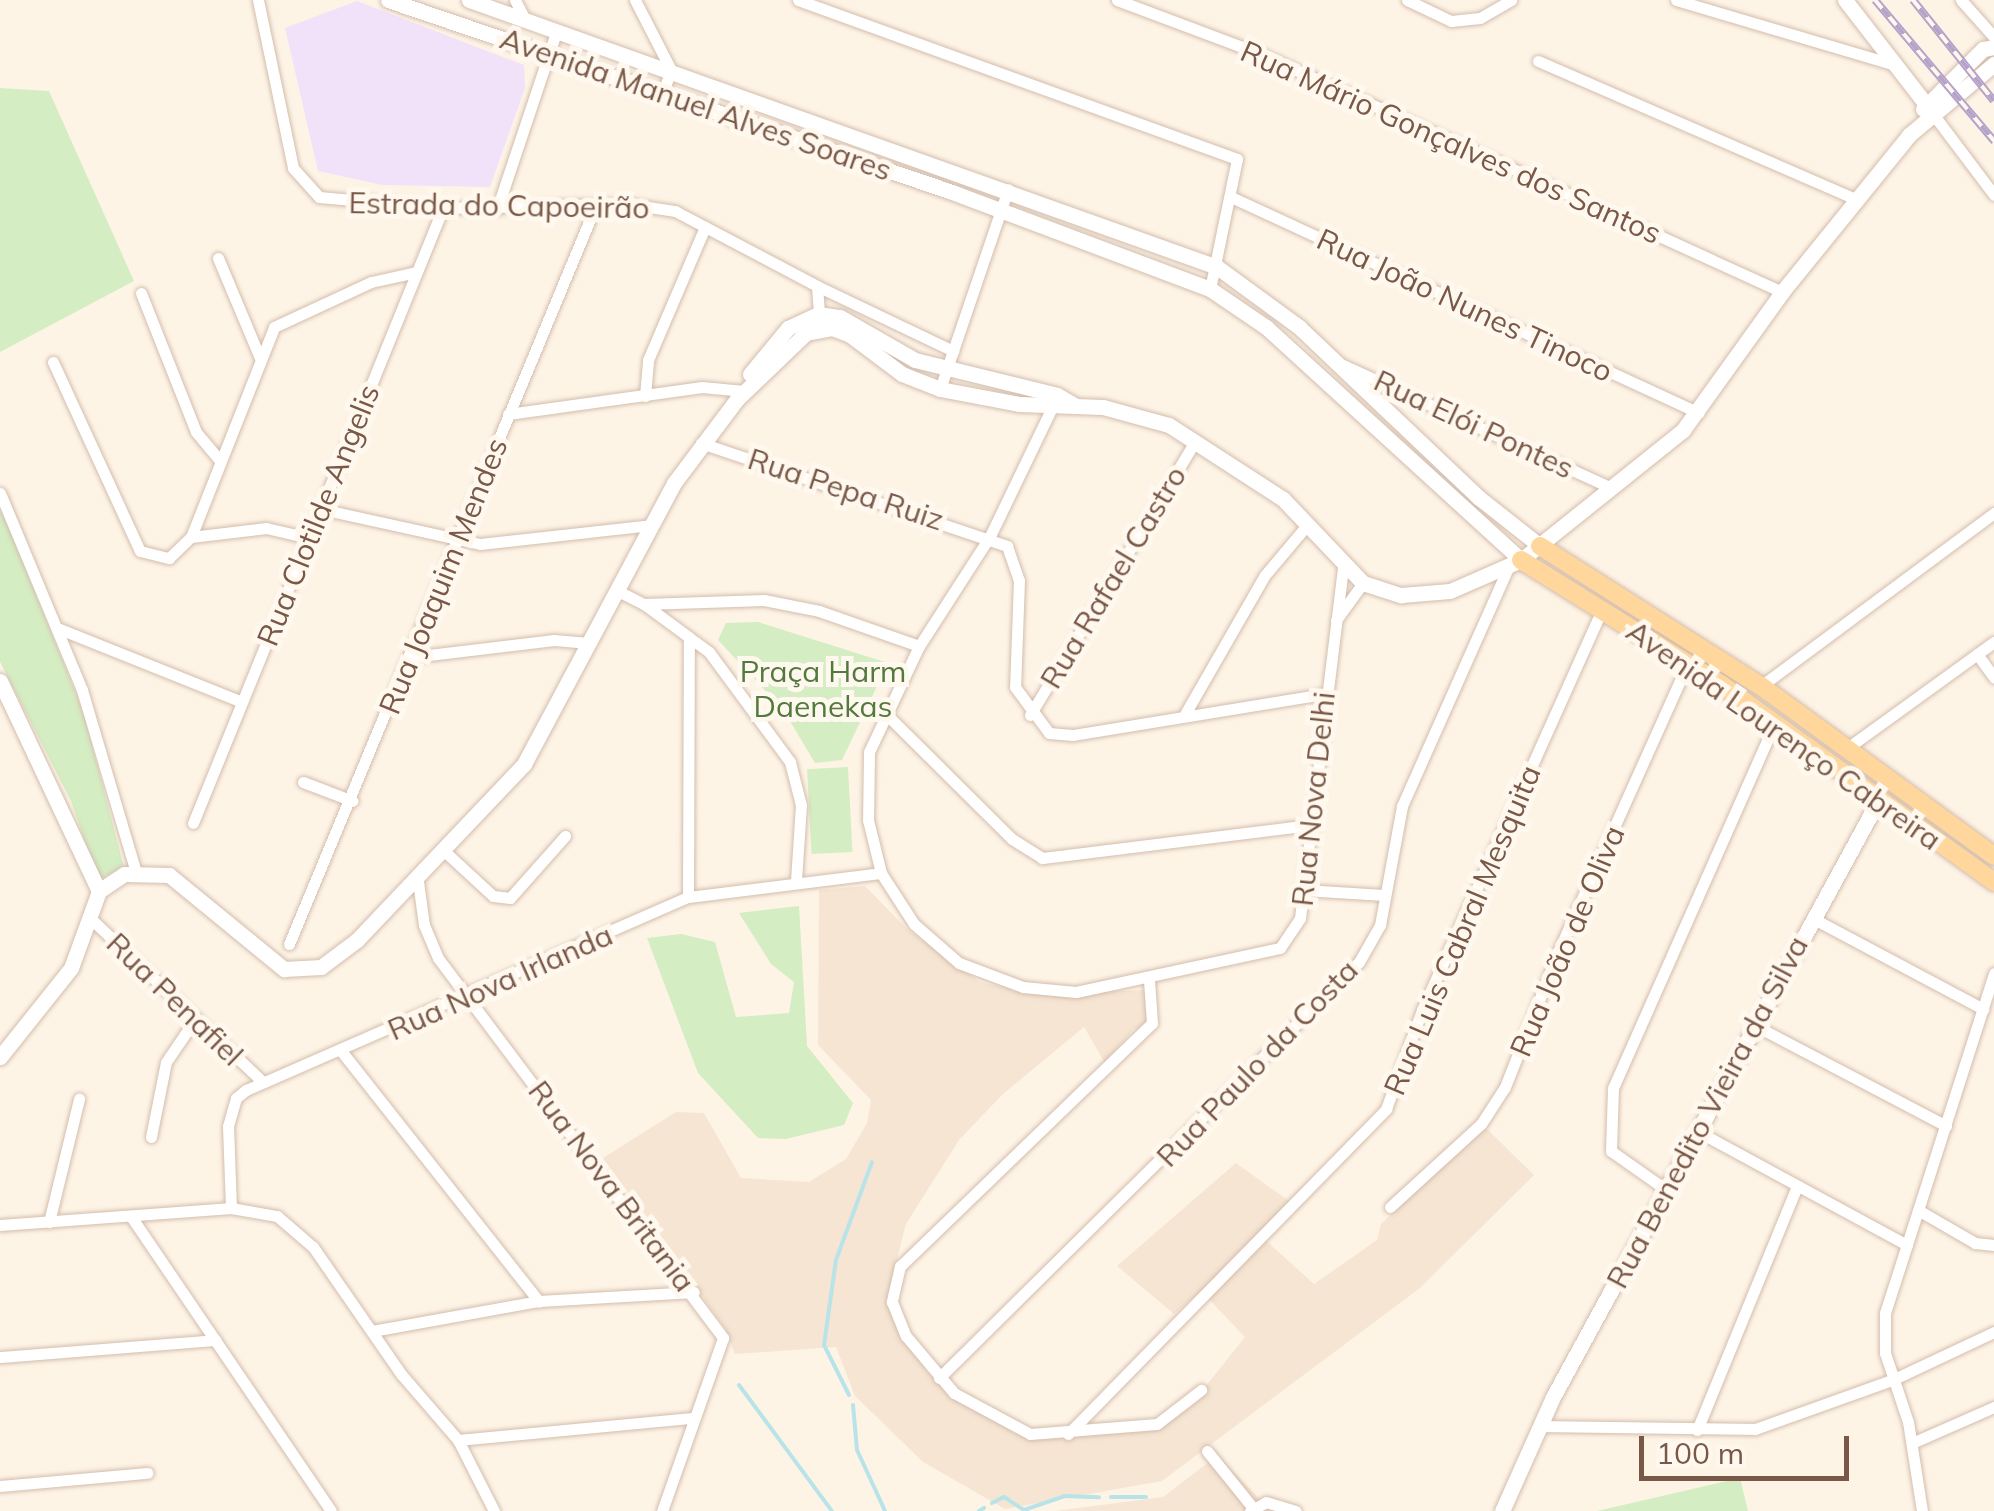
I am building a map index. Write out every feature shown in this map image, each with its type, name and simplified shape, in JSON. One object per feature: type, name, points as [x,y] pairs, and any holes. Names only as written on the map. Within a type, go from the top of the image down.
[{"type":"main road","name":"Avenida Lourenço Cabreira","points":[[1540,546],[1761,686],[1994,856]]},
{"type":"main road","name":"Avenida Lourenço Cabreira","points":[[1514,564],[1602,610],[1688,663],[1994,882]]},
{"type":"street","name":"Avenida Manuel Alves Soares","points":[[469,0],[1008,189],[1217,268],[1335,362],[1478,498],[1540,546]]},
{"type":"street","points":[[515,0],[524,18]]},
{"type":"street","points":[[635,0],[670,70],[663,92]]},
{"type":"street","points":[[798,0],[1237,160],[1210,289]]},
{"type":"street","name":"Rua Mário Gonçalves dos Santos","points":[[1117,0],[1260,54],[1782,292]]},
{"type":"street","points":[[1407,0],[1435,17],[1465,22],[1512,0]]},
{"type":"street","points":[[1676,0],[1900,71],[1938,89]]},
{"type":"street","points":[[1844,0],[1924,102],[1928,120],[1994,195]]},
{"type":"street","points":[[1961,0],[1994,37]]},
{"type":"street","name":"Avenida Manuel Alves Soares","points":[[393,1],[663,92],[1210,289],[1266,327],[1514,564]]},
{"type":"street","name":"Estrada do Capoeirão","points":[[262,4],[302,183],[330,201],[497,209],[654,206],[952,351]]},
{"type":"street","points":[[497,209],[557,30]]},
{"type":"street","points":[[1924,102],[1994,47]]},
{"type":"street","points":[[1538,61],[1856,199]]},
{"type":"street","points":[[0,1056],[71,968],[98,891],[136,872],[169,875],[266,959],[303,971],[339,956],[524,764],[701,443],[788,328],[840,316],[946,370],[1076,406],[1169,425],[1253,476],[1308,524],[1343,567],[1363,583],[1425,596],[1514,564],[1700,413],[1782,292],[1856,199],[1928,120],[1994,64]]},
{"type":"street","points":[[940,388],[1003,213],[1008,189]]},
{"type":"street","name":"Rua João Nunes Tinoco","points":[[1231,197],[1700,413]]},
{"type":"street","name":"Rua Joaquim Mendes","points":[[289,944],[353,801],[594,207]]},
{"type":"street","name":"Rua Clotilde Angelis","points":[[193,823],[443,208]]},
{"type":"street","points":[[645,396],[648,360],[704,228]]},
{"type":"street","points":[[218,258],[260,358]]},
{"type":"street","points":[[53,362],[140,551],[168,558],[191,537],[274,326],[302,310],[416,272]]},
{"type":"street","points":[[817,286],[819,320]]},
{"type":"street","points":[[141,293],[196,432],[220,461]]},
{"type":"street","points":[[819,320],[850,335],[902,374],[940,388],[1056,400]]},
{"type":"street","name":"Rua Elói Pontes","points":[[1335,362],[1612,488]]},
{"type":"street","points":[[508,414],[702,387],[741,391]]},
{"type":"street","name":"Rua Nova Delhi","points":[[1056,400],[990,536],[919,646],[869,752],[866,786],[880,874],[923,933],[982,976],[1076,992],[1272,954],[1297,926],[1343,567]]},
{"type":"street","name":"Rua Rafael Castro","points":[[1030,715],[1196,440]]},
{"type":"street","name":"Rua Pepa Ruiz","points":[[701,443],[990,536]]},
{"type":"street","points":[[0,493],[57,628],[136,872]]},
{"type":"street","points":[[321,509],[460,541],[653,525]]},
{"type":"street","points":[[1761,686],[1994,513]]},
{"type":"street","points":[[1185,714],[1264,574],[1308,524]]},
{"type":"street","points":[[191,537],[266,528],[310,538]]},
{"type":"street","points":[[990,536],[1007,546],[1017,565],[1013,674],[1030,715],[1049,733],[1073,735],[1324,694]]},
{"type":"street","name":"Rua Paulo da Costa","points":[[938,1378],[1345,978],[1380,925],[1402,806],[1514,564]]},
{"type":"street","name":"Rua Nova Delhi","points":[[1333,623],[1363,583]]},
{"type":"street","points":[[618,591],[644,604],[690,637],[760,714],[790,762],[802,805],[796,880]]},
{"type":"street","points":[[644,604],[764,600],[819,611],[919,646]]},
{"type":"street","name":"Rua Luis Cabral Mesquita","points":[[1068,1434],[1386,1109],[1422,1010],[1602,610]]},
{"type":"street","points":[[57,628],[188,686],[242,702]]},
{"type":"street","points":[[688,898],[690,637]]},
{"type":"street","points":[[412,656],[554,640],[589,643]]},
{"type":"street","points":[[1846,749],[1994,642]]},
{"type":"street","name":"Rua João de Oliva","points":[[1390,1206],[1481,1124],[1506,1087],[1698,644]]},
{"type":"street","points":[[1977,654],[1994,677]]},
{"type":"street","points":[[0,681],[98,891]]},
{"type":"street","points":[[886,714],[1012,839],[1042,858],[1311,825]]},
{"type":"street","points":[[1666,1189],[1611,1151],[1613,1088],[1775,723]]},
{"type":"street","points":[[303,782],[353,801]]},
{"type":"street","name":"Rua Benedito Vieira da Silva","points":[[1502,1511],[1541,1426],[1666,1189],[1878,800]]},
{"type":"street","points":[[442,849],[493,896],[510,898],[565,836]]},
{"type":"street","name":"Rua Nova Britania","points":[[416,874],[429,940],[468,997],[694,1292],[725,1344],[692,1418],[662,1511]]},
{"type":"street","name":"Rua Nova Irlanda","points":[[231,1208],[230,1109],[262,1082],[342,1052],[688,898],[796,880],[880,874]]},
{"type":"street","points":[[1304,890],[1384,895]]},
{"type":"street","name":"Rua Penafiel","points":[[88,916],[262,1082]]},
{"type":"street","points":[[1812,918],[1982,1009]]},
{"type":"street","points":[[1922,1511],[1912,1444],[1882,1333],[1994,973]]},
{"type":"street","points":[[1149,980],[1152,1024],[900,1266],[891,1288],[896,1315],[938,1378],[991,1418],[1039,1436],[1157,1424],[1201,1390]]},
{"type":"street","points":[[151,1137],[166,1062],[196,1018]]},
{"type":"street","points":[[1754,1025],[1946,1126]]},
{"type":"street","points":[[342,1052],[539,1300]]},
{"type":"street","points":[[49,1222],[79,1099]]},
{"type":"street","points":[[1697,1132],[1907,1245]]},
{"type":"street","points":[[1697,1430],[1797,1186]]},
{"type":"street","points":[[0,1225],[231,1208],[266,1212],[302,1234],[458,1440],[494,1511]]},
{"type":"street","points":[[1918,1210],[1975,1242],[1994,1245]]},
{"type":"street","points":[[132,1218],[331,1511]]},
{"type":"street","points":[[372,1331],[539,1300],[694,1292]]},
{"type":"street","points":[[1541,1426],[1697,1430],[1768,1426],[1892,1380],[1994,1332]]},
{"type":"street","points":[[0,1357],[216,1340]]},
{"type":"street","points":[[1912,1444],[1994,1407]]},
{"type":"street","points":[[458,1440],[692,1418]]},
{"type":"street","points":[[1207,1450],[1252,1510],[1266,1502],[1296,1511]]},
{"type":"street","points":[[0,1486],[148,1472]]},
{"type":"shaded area","points":[[357,1],[524,65],[525,88],[490,187],[382,185],[318,171],[285,28]]},
{"type":"shaded area","points":[[865,886],[908,930],[980,982],[1036,994],[1147,990],[1150,1023],[1133,1030],[1105,1063],[1084,1027],[1003,1094],[959,1140],[906,1224],[888,1295],[893,1320],[926,1371],[950,1394],[1014,1433],[1064,1439],[1151,1427],[1201,1392],[1245,1337],[1201,1291],[1174,1314],[1117,1266],[1236,1163],[1293,1204],[1262,1237],[1314,1284],[1377,1240],[1381,1224],[1483,1125],[1534,1175],[1420,1288],[1162,1481],[1005,1509],[923,1462],[855,1396],[836,1347],[735,1354],[725,1328],[603,1158],[676,1112],[704,1113],[741,1178],[809,1182],[846,1159],[867,1123],[871,1100],[818,1045],[819,890]]},
{"type":"shaded area","points":[[1218,1455],[1268,1508],[1280,1511],[1055,1511],[1163,1497]]},
{"type":"green space","points":[[0,88],[49,91],[134,281],[0,352]]},
{"type":"green space","points":[[0,505],[84,714],[124,867],[98,880],[71,801],[0,662]]},
{"type":"green space","name":"Praça Harm Daenekas","points":[[758,622],[888,663],[842,760],[815,763],[784,711],[718,640],[726,623]]},
{"type":"green space","points":[[848,767],[852,852],[812,854],[807,769]]},
{"type":"green space","points":[[799,906],[807,1046],[853,1103],[844,1125],[786,1139],[758,1138],[698,1073],[647,938],[681,934],[715,942],[736,1017],[789,1013],[794,982],[771,964],[739,913]]},
{"type":"green space","points":[[1740,1478],[1748,1511],[1597,1511]]},
{"type":"waterway","points":[[849,1395],[824,1345],[836,1260],[872,1162]]},
{"type":"waterway","points":[[739,1385],[832,1511]]},
{"type":"waterway","points":[[853,1405],[857,1450],[885,1511]]},
{"type":"waterway","points":[[992,1503],[1004,1497],[1024,1510],[1065,1496],[1099,1497]]},
{"type":"waterway","points":[[1111,1497],[1146,1497]]},
{"type":"waterway","points":[[979,1511],[984,1508]]},
{"type":"railway","points":[[1875,0],[1994,141]]},
{"type":"railway","points":[[1913,0],[1994,101]]}]
